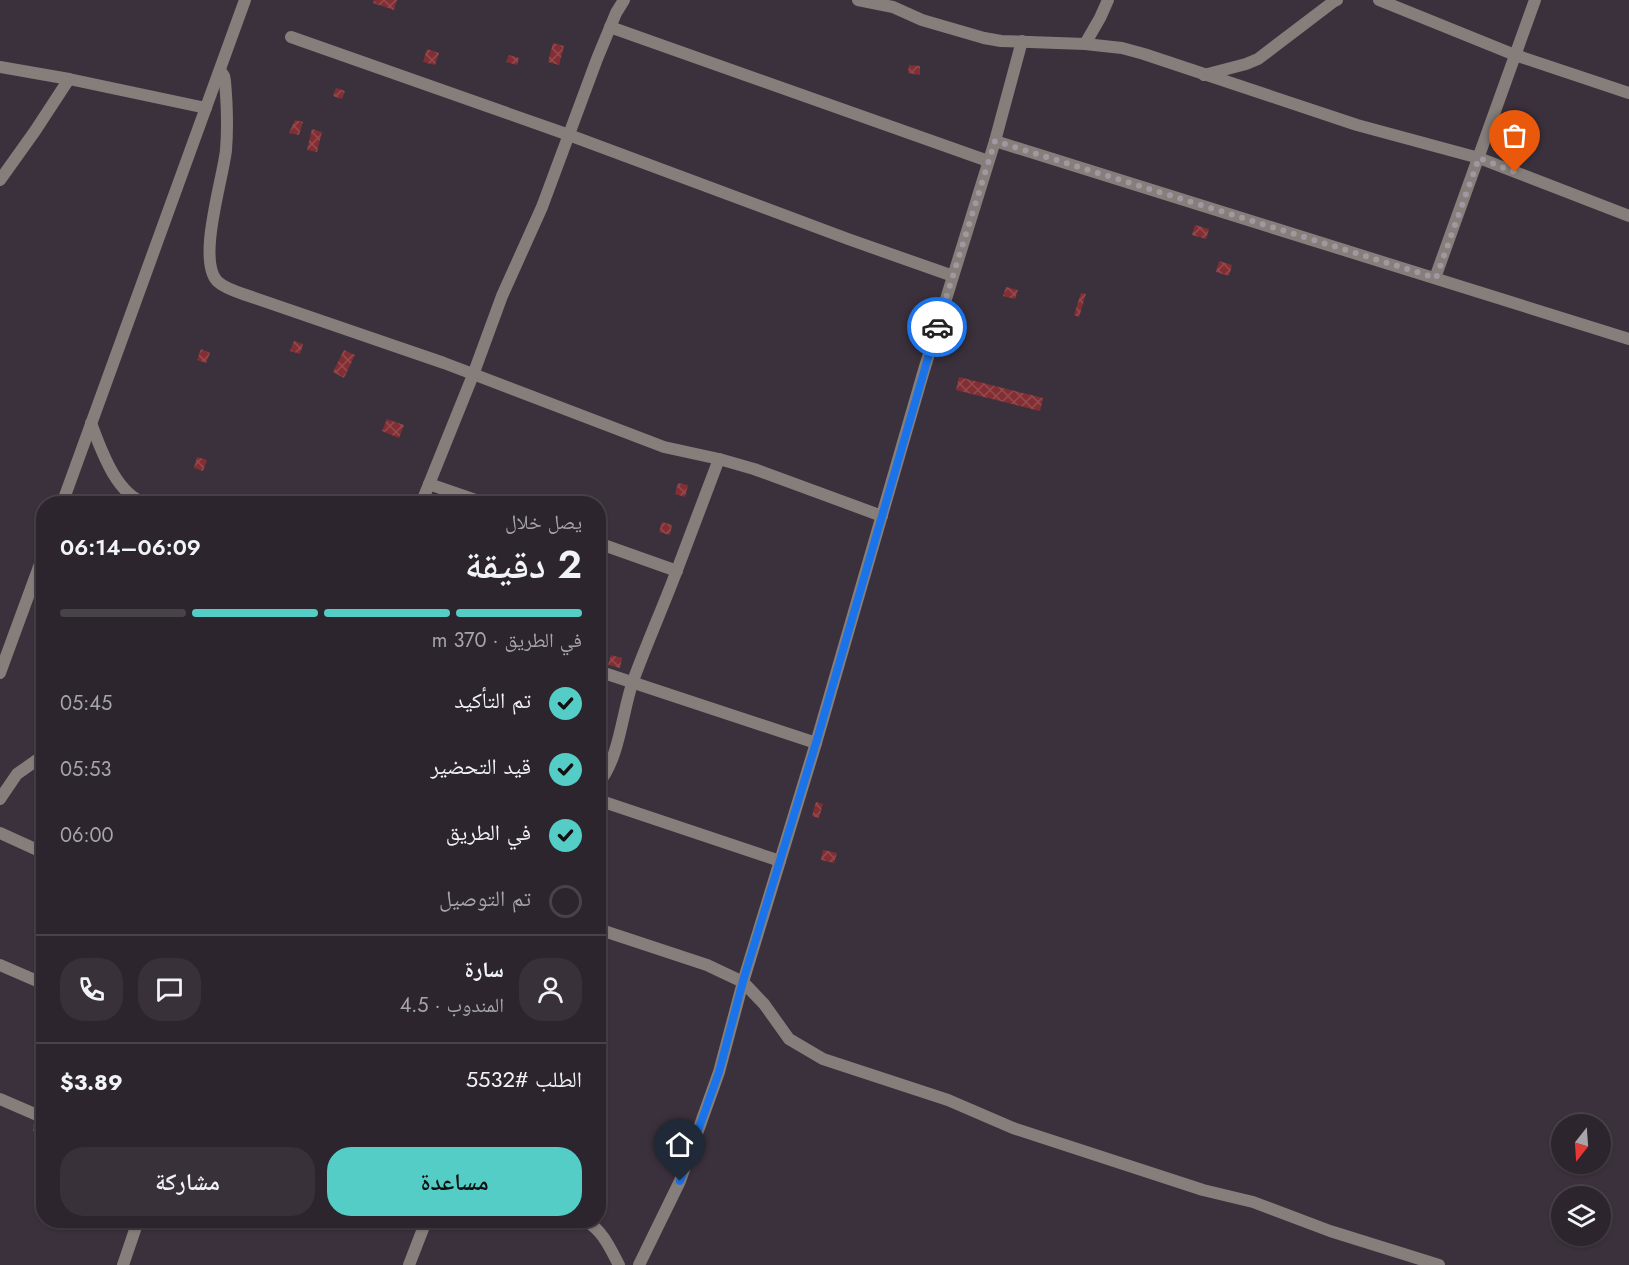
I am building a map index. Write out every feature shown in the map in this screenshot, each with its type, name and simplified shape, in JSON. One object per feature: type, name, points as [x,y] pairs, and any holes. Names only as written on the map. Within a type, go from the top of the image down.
[{"type":"street","points":[[65,496],[245,0]]},
{"type":"street","points":[[424,496],[502,296],[542,207],[610,27],[624,0]]},
{"type":"street","points":[[858,0],[893,7],[922,20],[1001,41],[1085,44],[1122,48],[1357,125],[1479,158],[1629,216]]},
{"type":"street","points":[[1085,44],[1108,0]]},
{"type":"street","points":[[1204,75],[1258,59],[1337,0]]},
{"type":"street","points":[[1379,0],[1515,55],[1629,93]]},
{"type":"street","points":[[1436,278],[1535,0]]},
{"type":"street","points":[[610,27],[988,160]]},
{"type":"street","points":[[291,37],[569,135],[952,276]]},
{"type":"street","points":[[639,1265],[680,1181],[719,1072],[743,981],[816,743],[920,381],[995,141],[1022,41]]},
{"type":"street","points":[[0,67],[206,108]]},
{"type":"street","points":[[220,70],[225,81],[228,120],[226,153],[210,238],[210,261],[217,281],[232,290],[393,345],[664,447],[754,469],[882,516]]},
{"type":"street","points":[[0,180],[69,79]]},
{"type":"street","points":[[995,141],[1629,339]]},
{"type":"street","points":[[91,423],[102,451],[124,490],[132,496]]},
{"type":"street","points":[[606,770],[617,744],[632,682],[719,459]]},
{"type":"street","points":[[429,484],[464,496]]},
{"type":"street","points":[[124,490],[124,496]]},
{"type":"street","points":[[606,546],[677,571]]},
{"type":"street","points":[[0,673],[36,576]]},
{"type":"street","points":[[606,674],[816,743]]},
{"type":"street","points":[[0,799],[17,774],[36,761]]},
{"type":"street","points":[[606,803],[780,861]]},
{"type":"street","points":[[0,833],[36,849]]},
{"type":"street","points":[[606,932],[707,965],[743,981],[764,1004],[789,1039],[823,1059],[948,1100],[1012,1128],[1203,1190],[1253,1202],[1330,1231],[1440,1265]]},
{"type":"street","points":[[0,965],[36,981]]},
{"type":"street","points":[[0,1099],[36,1115]]},
{"type":"street","points":[[125,1264],[136,1228]]},
{"type":"street","points":[[409,1265],[423,1228]]},
{"type":"street","points":[[597,1228],[619,1265]]},
{"type":"building","points":[[374,0],[397,0],[394,10],[373,3]]},
{"type":"building","points":[[553,43],[564,46],[559,65],[548,62]]},
{"type":"building","points":[[427,49],[439,53],[435,65],[423,62]]},
{"type":"building","points":[[509,55],[519,58],[517,65],[506,62]]},
{"type":"building","points":[[909,65],[920,66],[920,75],[908,73]]},
{"type":"building","points":[[336,88],[345,91],[342,99],[333,96]]},
{"type":"building","points":[[295,120],[303,122],[299,135],[289,133]]},
{"type":"building","points":[[312,129],[322,132],[317,152],[307,150]]},
{"type":"building","points":[[1195,225],[1209,229],[1206,239],[1192,235]]},
{"type":"building","points":[[1219,261],[1232,265],[1229,276],[1216,272]]},
{"type":"building","points":[[1006,287],[1018,290],[1015,299],[1003,296]]},
{"type":"building","points":[[1081,293],[1086,294],[1079,317],[1074,315]]},
{"type":"building","points":[[294,341],[303,344],[300,354],[290,351]]},
{"type":"building","points":[[201,349],[210,353],[206,363],[197,360]]},
{"type":"building","points":[[344,350],[355,355],[344,378],[333,372]]},
{"type":"building","points":[[959,377],[1043,398],[1040,411],[956,390]]},
{"type":"building","points":[[387,419],[404,425],[399,438],[382,431]]},
{"type":"building","points":[[197,457],[207,460],[203,471],[194,468]]},
{"type":"building","points":[[678,483],[688,485],[685,497],[675,494]]},
{"type":"building","points":[[662,522],[672,525],[670,535],[659,532]]},
{"type":"building","points":[[611,655],[622,658],[620,668],[608,665]]},
{"type":"building","points":[[816,802],[823,804],[819,818],[812,816]]},
{"type":"building","points":[[823,850],[837,853],[834,863],[821,860]]},
{"type":"building","points":[[34,1121],[36,1121],[36,1131],[33,1131]]},
{"type":"way so far","points":[[937,327],[995,141],[1436,278],[1479,158],[1515,172]]},
{"type":"route","points":[[680,1181],[719,1072],[743,981],[816,743],[937,327]]}]
